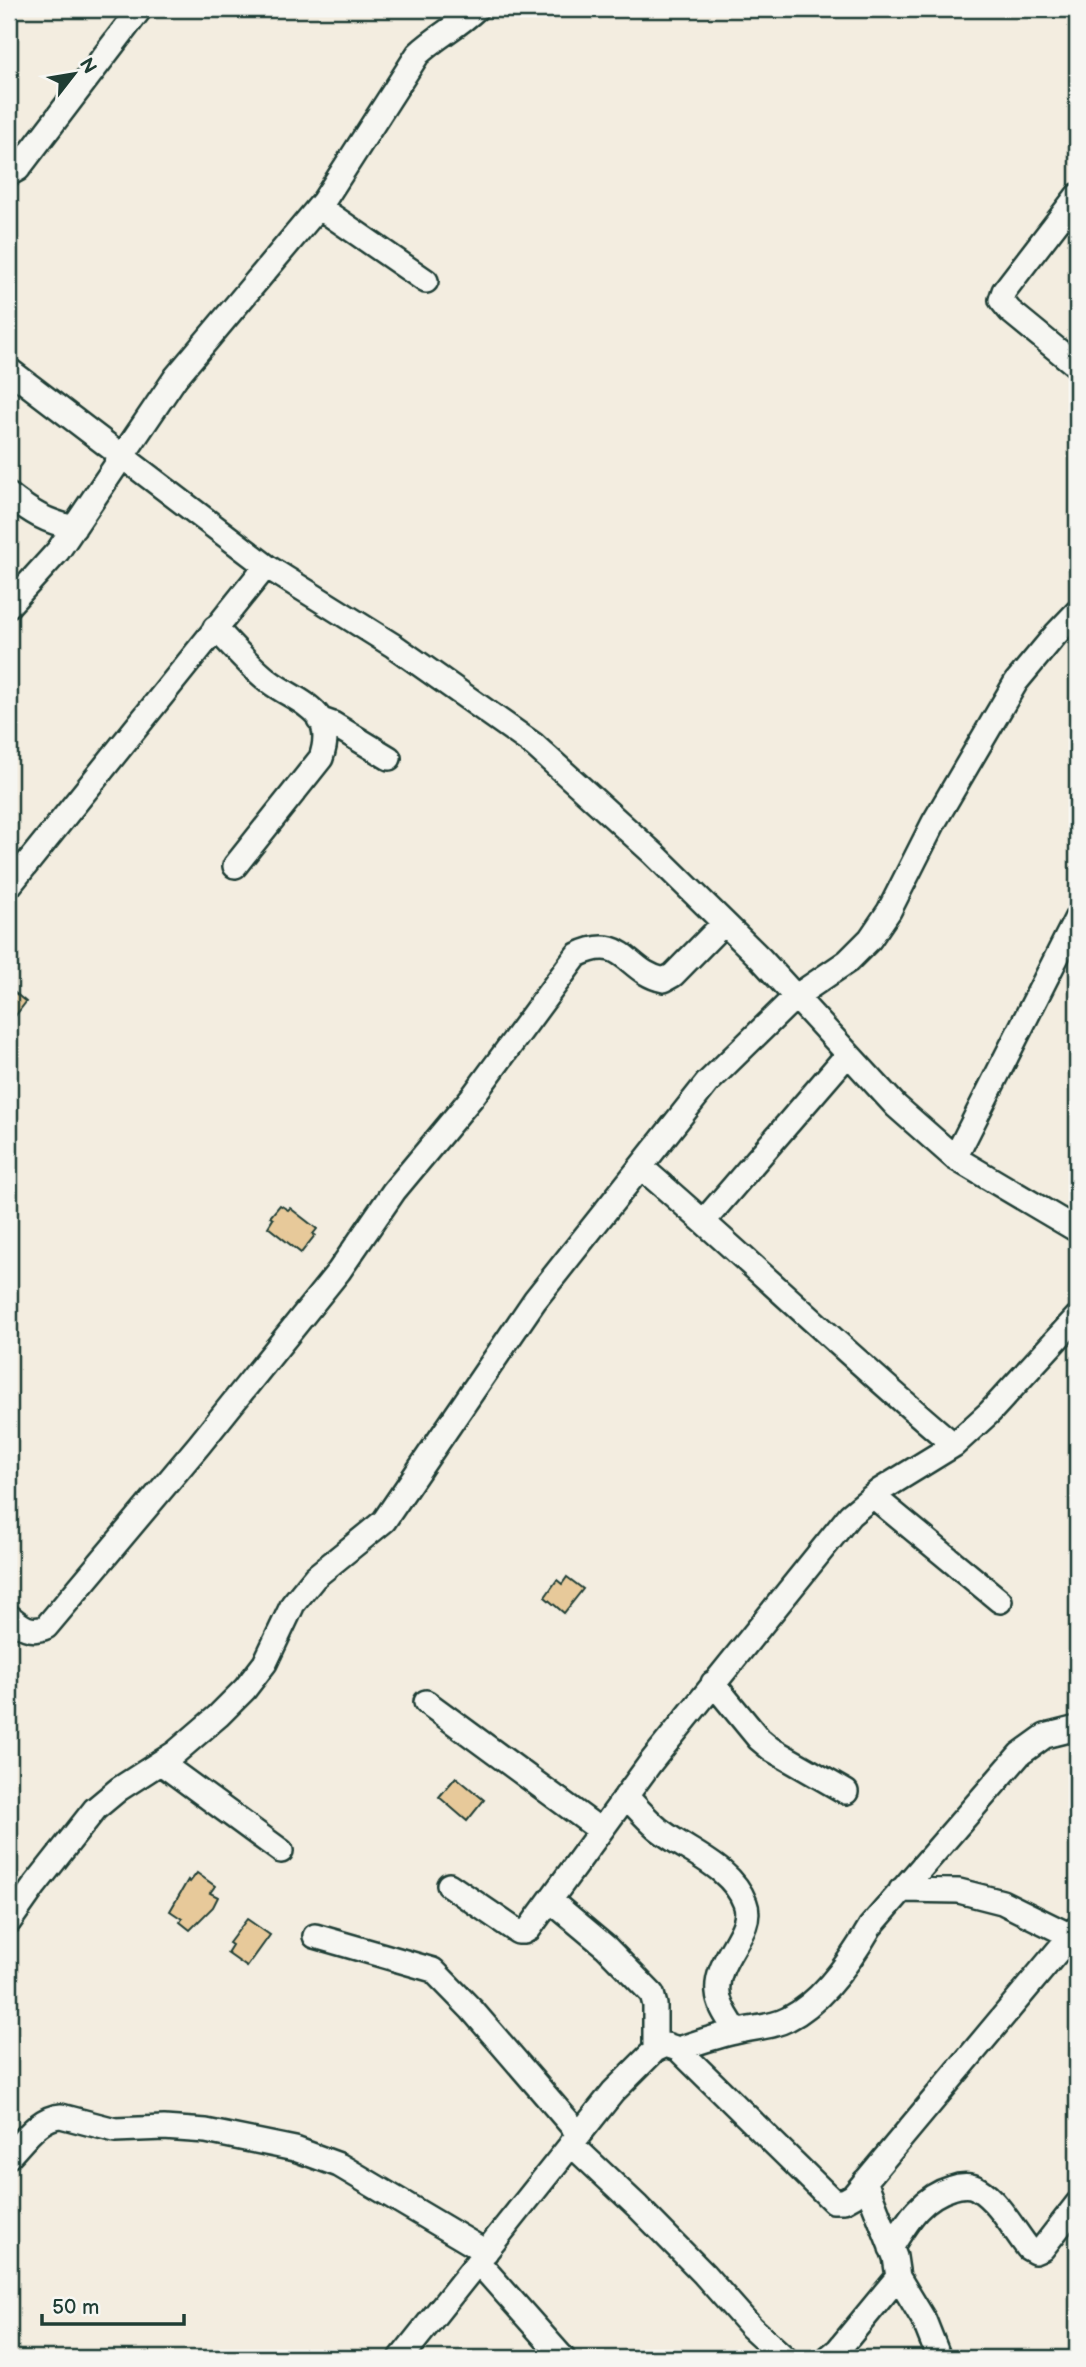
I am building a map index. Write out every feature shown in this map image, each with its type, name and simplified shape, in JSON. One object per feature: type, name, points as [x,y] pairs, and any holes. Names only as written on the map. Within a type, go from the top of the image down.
[{"type":"street","points":[[9,174],[18,169],[140,9]]},
{"type":"street","points":[[9,605],[58,551],[176,377],[319,207],[418,54],[435,38],[462,22],[476,9]]},
{"type":"street","points":[[1077,196],[1004,291],[1001,300],[1077,366]]},
{"type":"street","points":[[319,207],[426,281]]},
{"type":"street","points":[[9,370],[266,566],[394,646],[534,745],[654,854],[724,923],[896,1106],[955,1158],[1077,1230]]},
{"type":"street","points":[[9,495],[34,515],[48,522],[74,528]]},
{"type":"street","points":[[9,886],[266,566]]},
{"type":"street","points":[[9,1922],[34,1885],[95,1810],[119,1789],[161,1763],[218,1716],[245,1689],[265,1663],[293,1604],[315,1577],[384,1521],[535,1300],[707,1083],[795,997],[848,961],[870,939],[889,911],[934,822],[1016,682],[1077,612]]},
{"type":"street","points":[[215,628],[264,677],[311,708],[319,719],[326,746],[321,758],[235,866]]},
{"type":"street","points":[[319,719],[333,724],[389,758]]},
{"type":"street","points":[[955,1158],[1077,918]]},
{"type":"street","points":[[9,1616],[24,1628],[33,1631],[46,1627],[199,1445],[339,1272],[394,1191],[473,1096],[577,955],[592,948],[607,947],[619,952],[653,978],[664,980],[673,975],[724,923]]},
{"type":"street","points":[[704,1221],[848,1055]]},
{"type":"street","points":[[640,1167],[704,1221],[878,1382],[954,1445]]},
{"type":"street","points":[[449,1885],[518,1932],[524,1933],[529,1929],[626,1796],[850,1515],[873,1496],[954,1445],[990,1412],[1077,1317]]},
{"type":"street","points":[[873,1496],[1000,1601]]},
{"type":"street","points":[[713,1684],[758,1739],[846,1792]]},
{"type":"street","points":[[426,1702],[600,1830]]},
{"type":"street","points":[[401,2358],[613,2092],[666,2049],[736,2031],[771,2026],[799,2012],[823,1991],[850,1960],[870,1927],[1020,1754],[1045,1735],[1077,1728]]},
{"type":"street","points":[[161,1763],[281,1851]]},
{"type":"street","points":[[626,1796],[657,1828],[723,1874],[745,1903],[748,1915],[744,1926],[721,1966],[718,1977],[718,1993],[722,2007],[736,2031]]},
{"type":"street","points":[[551,1901],[606,1947],[652,1994],[666,2049],[834,2201],[844,2201],[853,2196],[1074,1932],[991,1899],[959,1891],[901,1890]]},
{"type":"street","points":[[315,1936],[433,1970],[472,2010],[575,2139],[751,2327],[785,2358]]},
{"type":"street","points":[[9,2156],[41,2123],[61,2116],[115,2130],[164,2128],[245,2138],[295,2149],[339,2165],[482,2257],[563,2358]]},
{"type":"street","points":[[865,2181],[891,2248],[898,2277],[924,2320],[939,2358]]},
{"type":"street","points":[[891,2248],[923,2203],[940,2191],[960,2185],[976,2187],[990,2199],[1028,2248],[1035,2252],[1042,2249],[1077,2204]]},
{"type":"street","points":[[828,2358],[838,2350],[898,2277]]},
{"type":"building","points":[[9,988],[26,1002],[9,1024]]},
{"type":"building","points":[[280,1205],[288,1210],[290,1208],[317,1229],[301,1253],[268,1227],[273,1219],[270,1217]]},
{"type":"building","points":[[567,1577],[583,1589],[564,1613],[545,1597],[557,1580],[562,1584]]},
{"type":"building","points":[[456,1777],[484,1800],[467,1821],[439,1797]]},
{"type":"building","points":[[197,1873],[215,1886],[210,1893],[218,1897],[213,1907],[190,1930],[180,1922],[182,1919],[170,1911],[188,1880],[190,1882]]},
{"type":"building","points":[[247,1919],[270,1935],[247,1967],[227,1953],[232,1945],[229,1943]]}]
